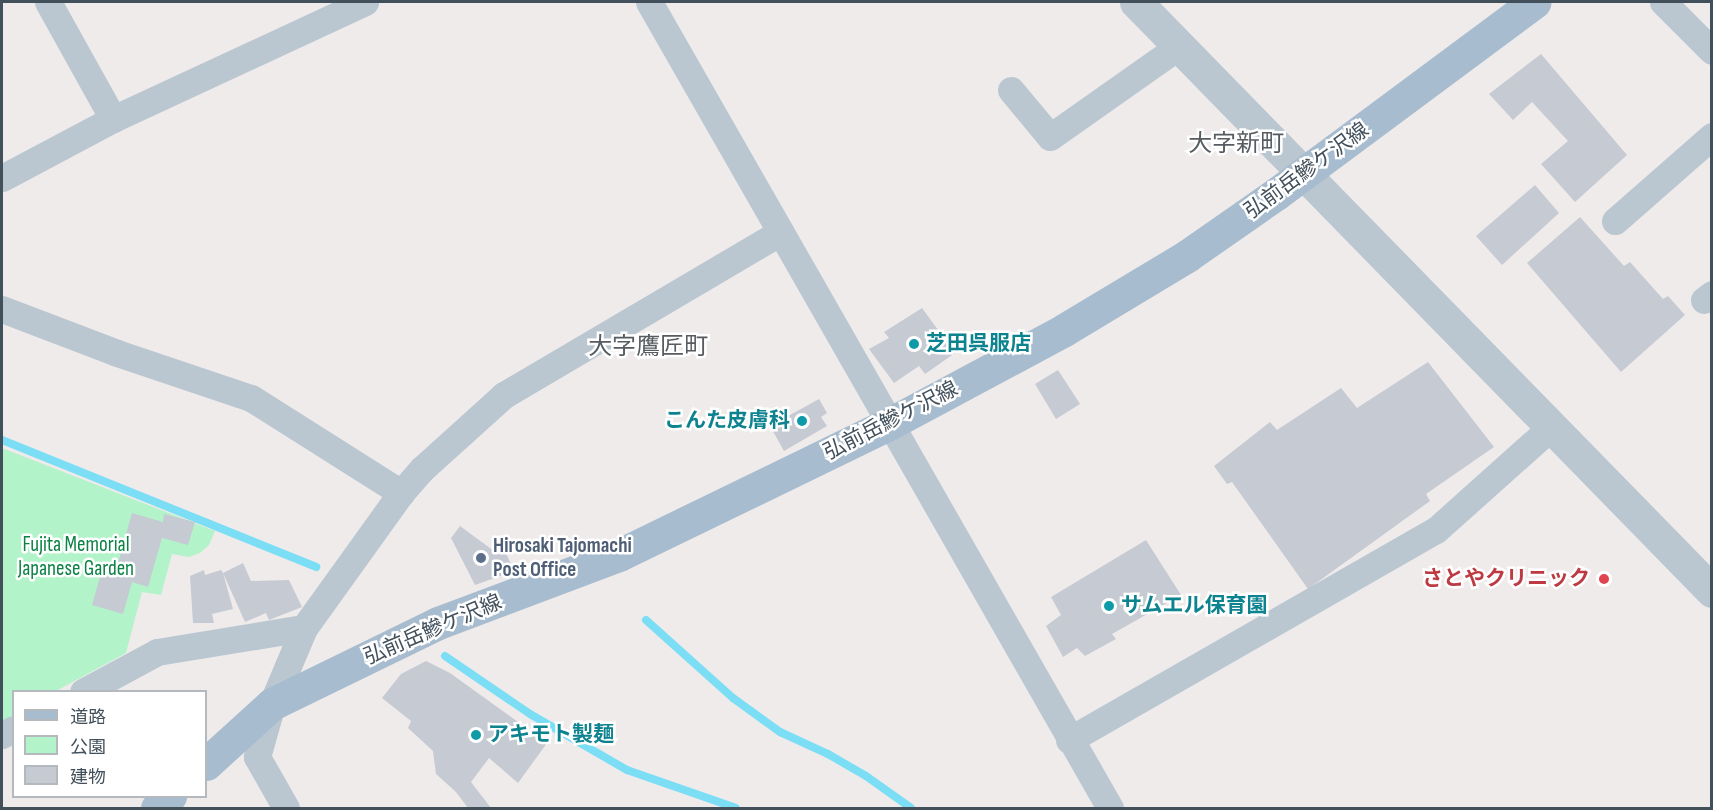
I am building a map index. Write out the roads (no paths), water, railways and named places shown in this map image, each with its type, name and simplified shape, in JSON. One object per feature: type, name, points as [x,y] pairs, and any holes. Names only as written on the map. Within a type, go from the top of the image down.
[{"type":"main road","name":"弘前岳鰺ケ沢線","points":[[207,763],[272,704],[438,623],[620,555],[889,424],[1064,330],[1187,256],[1303,174],[1535,2]]},
{"type":"street","points":[[48,2],[113,119]]},
{"type":"street","points":[[2,178],[113,119],[366,2]]},
{"type":"street","points":[[649,2],[1110,808]]},
{"type":"street","points":[[1663,2],[1712,51]]},
{"type":"street","points":[[1145,5],[1179,46],[1712,591]]},
{"type":"street","points":[[1011,90],[1050,137],[1179,46]]},
{"type":"street","points":[[1615,221],[1712,136]]},
{"type":"street","points":[[286,808],[257,757],[272,704],[304,628],[401,493],[422,469],[504,395],[782,231]]},
{"type":"street","points":[[2,309],[117,353],[251,398],[401,493]]},
{"type":"street","points":[[1070,740],[1436,530],[1551,427]]},
{"type":"street","points":[[87,690],[157,652],[304,628]]},
{"type":"waterway","points":[[2,440],[316,567]]},
{"type":"waterway","points":[[646,620],[733,698],[780,732],[828,754],[866,776],[911,808]]},
{"type":"waterway","points":[[445,656],[530,714],[627,770],[736,808]]},
{"type":"place","name":"芝田呉服店","points":[[914,344]]},
{"type":"place","name":"こんた皮膚科","points":[[802,421]]},
{"type":"place","name":"Hirosaki Tajomachi Post Office","points":[[481,558]]},
{"type":"place","name":"さとやクリニック","points":[[1604,579]]},
{"type":"place","name":"サムエル保育園","points":[[1109,606]]},
{"type":"place","name":"アキモト製麺","points":[[476,735]]},
{"type":"district","name":"大字新町","points":[[1236,144]]},
{"type":"district","name":"大字鷹匠町","points":[[648,347]]},
{"type":"park label","name":"Fujita Memorial Japanese Garden","points":[[76,557]]}]
